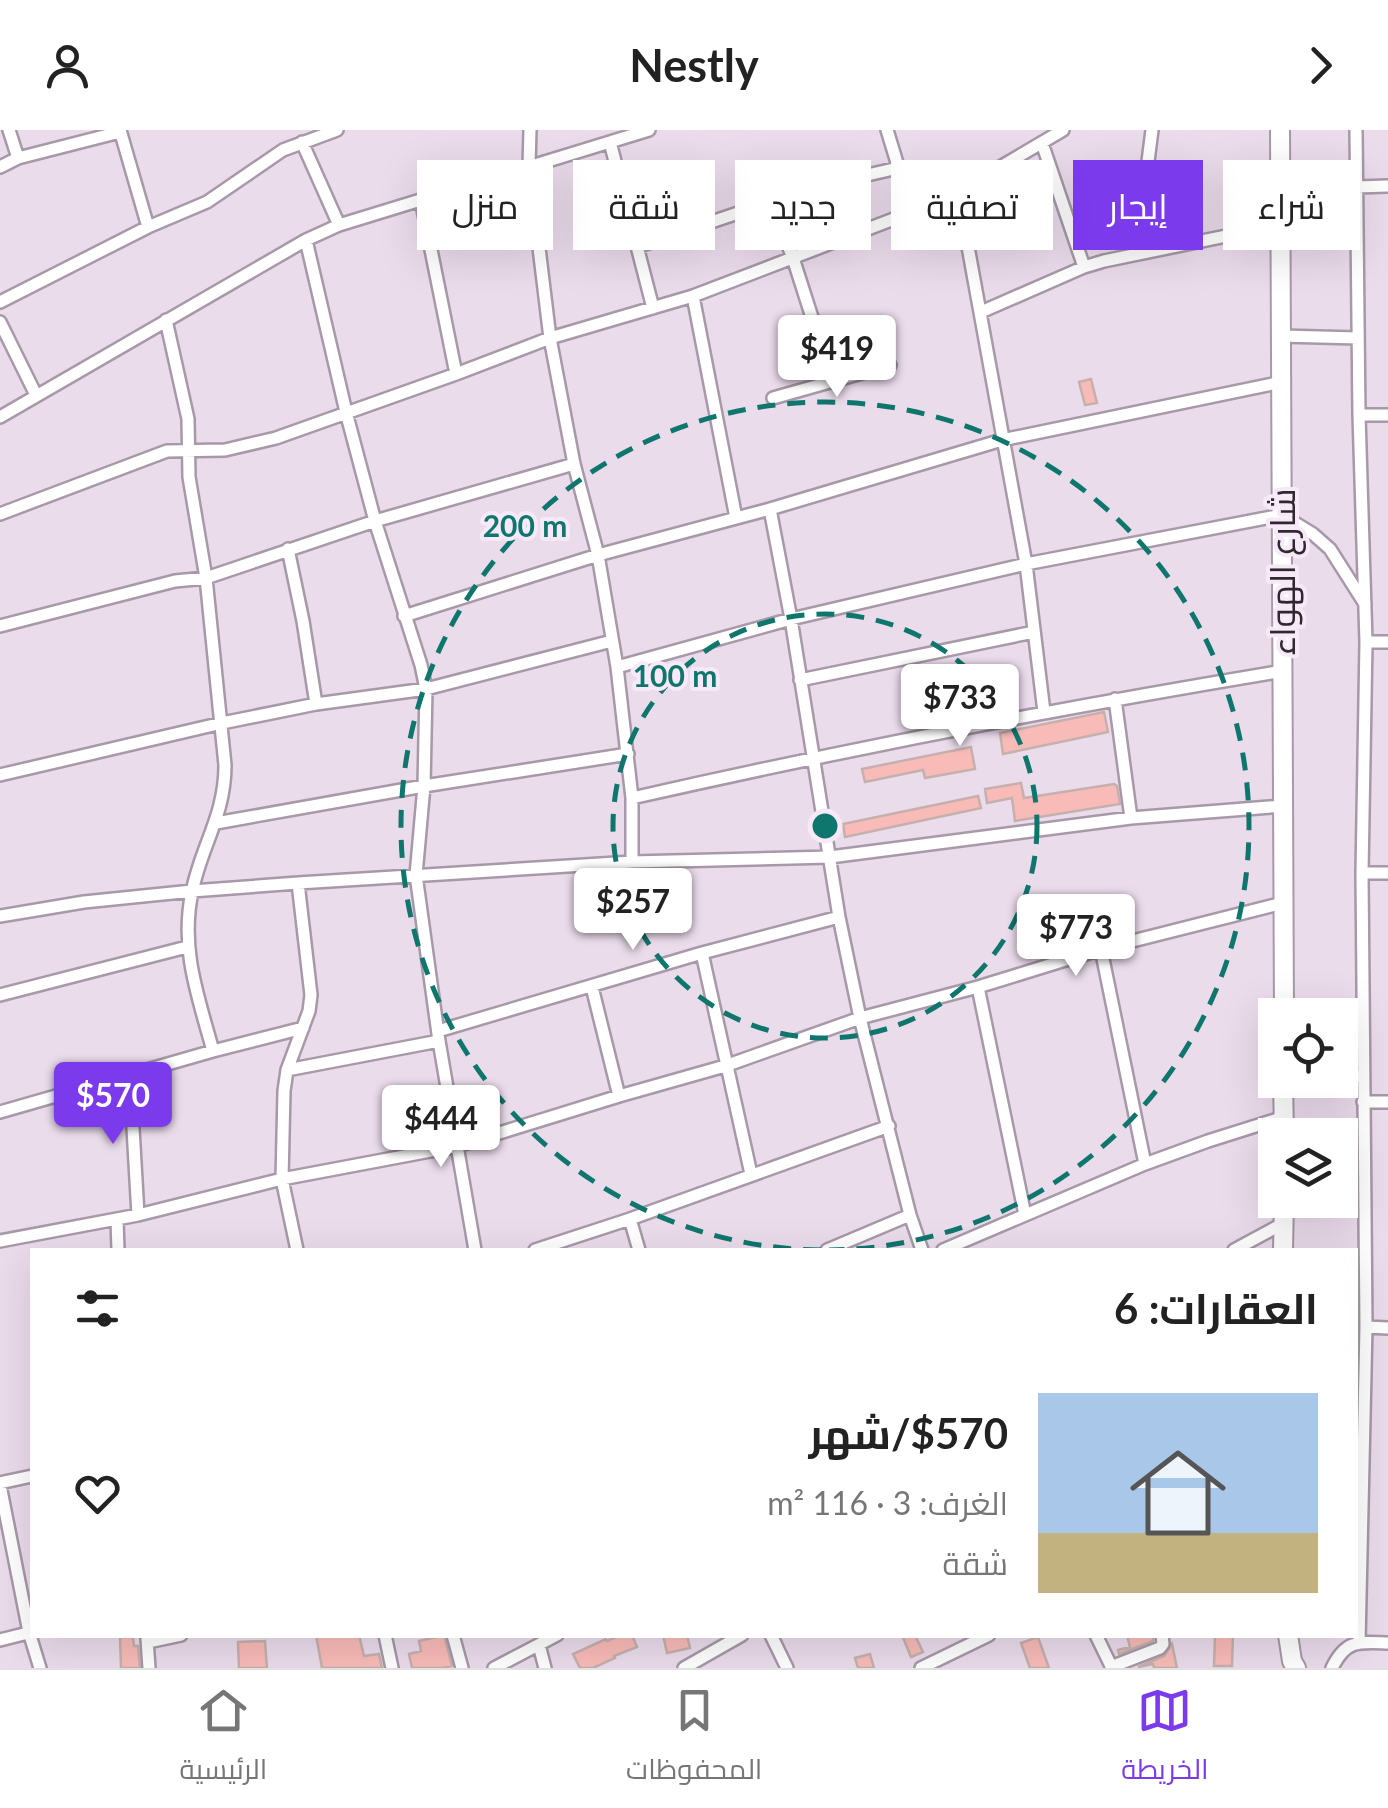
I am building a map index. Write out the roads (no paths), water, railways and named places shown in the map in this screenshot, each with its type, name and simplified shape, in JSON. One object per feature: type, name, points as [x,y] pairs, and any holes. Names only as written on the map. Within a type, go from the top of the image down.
[{"type":"street","points":[[9,130],[18,158]]},
{"type":"street","points":[[0,302],[148,227],[207,202],[283,150],[337,130]]},
{"type":"street","points":[[530,130],[530,160]]},
{"type":"street","points":[[550,160],[649,130]]},
{"type":"street","points":[[887,130],[896,160]]},
{"type":"street","points":[[1013,160],[1063,130]]},
{"type":"street","points":[[1147,160],[1152,130]]},
{"type":"street","name":"شارع الهواء","points":[[1280,130],[1280,160]]},
{"type":"street","points":[[1356,130],[1356,160]]},
{"type":"street","points":[[0,167],[18,158],[120,131],[148,227]]},
{"type":"street","points":[[302,142],[339,225]]},
{"type":"street","points":[[610,142],[615,160]]},
{"type":"street","points":[[1042,143],[1084,267]]},
{"type":"street","points":[[1360,187],[1388,186]]},
{"type":"street","points":[[0,417],[306,240],[339,225],[417,201]]},
{"type":"street","points":[[0,514],[167,451],[225,450],[256,444],[550,338],[693,296],[891,220]]},
{"type":"street","points":[[306,240],[375,521],[426,689],[424,786],[416,875],[475,1248]]},
{"type":"street","points":[[431,250],[456,374]]},
{"type":"street","points":[[540,250],[550,338],[574,464],[598,555],[617,666],[632,798],[632,862]]},
{"type":"street","points":[[638,250],[653,308]]},
{"type":"street","points":[[790,250],[832,380]]},
{"type":"street","points":[[969,250],[1026,564],[1044,712]]},
{"type":"street","points":[[981,312],[1084,267],[1151,250]]},
{"type":"street","name":"شارع الهواء","points":[[1280,250],[1284,998]]},
{"type":"street","points":[[1357,250],[1366,642],[1362,873],[1366,1328],[1359,1642]]},
{"type":"street","points":[[693,296],[736,518]]},
{"type":"street","points":[[166,320],[188,418],[189,477],[206,578],[222,723],[225,780],[216,823],[192,891],[187,947],[213,1051]]},
{"type":"street","points":[[0,322],[36,395]]},
{"type":"street","points":[[1281,336],[1358,338]]},
{"type":"street","points":[[773,398],[890,364]]},
{"type":"street","points":[[404,616],[598,555],[1002,440],[1282,382]]},
{"type":"street","points":[[1359,415],[1388,415]]},
{"type":"street","points":[[0,626],[176,581],[206,578],[375,521],[574,464]]},
{"type":"street","points":[[770,509],[839,917],[860,1018],[921,1248]]},
{"type":"street","points":[[617,666],[791,619],[1026,564],[1282,516],[1330,549],[1365,604]]},
{"type":"street","points":[[288,550],[316,704]]},
{"type":"street","points":[[800,680],[1034,632]]},
{"type":"street","points":[[0,775],[316,704],[426,689],[612,641]]},
{"type":"street","points":[[1366,642],[1388,642]]},
{"type":"street","points":[[632,798],[812,757],[1283,671]]},
{"type":"street","points":[[1115,699],[1132,818]]},
{"type":"street","points":[[216,823],[628,754]]},
{"type":"street","points":[[0,916],[84,902],[298,883],[632,862],[830,857],[1132,818],[1283,806]]},
{"type":"street","points":[[1362,873],[1388,873]]},
{"type":"street","points":[[297,1248],[282,1178],[287,1070],[311,995],[298,883]]},
{"type":"street","points":[[0,1241],[138,1215],[282,1178],[457,1146],[726,1066],[860,1018],[1283,903]]},
{"type":"street","points":[[287,1070],[439,1036],[702,953],[839,917]]},
{"type":"street","points":[[0,995],[187,947]]},
{"type":"street","points":[[1101,950],[1145,1164]]},
{"type":"street","points":[[702,953],[751,1174]]},
{"type":"street","points":[[592,986],[619,1096]]},
{"type":"street","points":[[978,987],[1025,1215]]},
{"type":"street","points":[[0,1112],[303,1028]]},
{"type":"street","points":[[130,1076],[138,1215]]},
{"type":"street","points":[[1358,1077],[1363,1077]]},
{"type":"street","points":[[1363,1102],[1388,1102]]},
{"type":"street","points":[[541,1248],[889,1126]]},
{"type":"street","points":[[947,1248],[1145,1164],[1208,1141],[1258,1131]]},
{"type":"street","points":[[832,1248],[910,1215]]},
{"type":"street","points":[[1283,1248],[1284,1218]]},
{"type":"street","points":[[116,1219],[118,1248]]},
{"type":"street","points":[[630,1219],[637,1248]]},
{"type":"street","points":[[1238,1248],[1284,1223]]},
{"type":"street","points":[[1366,1328],[1388,1328]]},
{"type":"street","points":[[30,1476],[0,1484],[30,1627]]},
{"type":"street","points":[[0,1640],[30,1632]]},
{"type":"street","points":[[32,1638],[40,1668]]},
{"type":"street","points":[[386,1638],[392,1668]]},
{"type":"street","points":[[454,1638],[462,1668]]},
{"type":"street","points":[[494,1668],[552,1638]]},
{"type":"street","points":[[684,1668],[737,1638]]},
{"type":"street","points":[[773,1638],[788,1668]]},
{"type":"street","points":[[921,1668],[983,1638]]},
{"type":"street","points":[[1098,1638],[1112,1667],[1160,1648],[1162,1638]]},
{"type":"street","points":[[1288,1638],[1296,1668]]},
{"type":"street","points":[[147,1639],[149,1668]]},
{"type":"street","points":[[1332,1668],[1344,1649],[1359,1642],[1388,1643]]},
{"type":"street","points":[[540,1646],[545,1668]]}]
